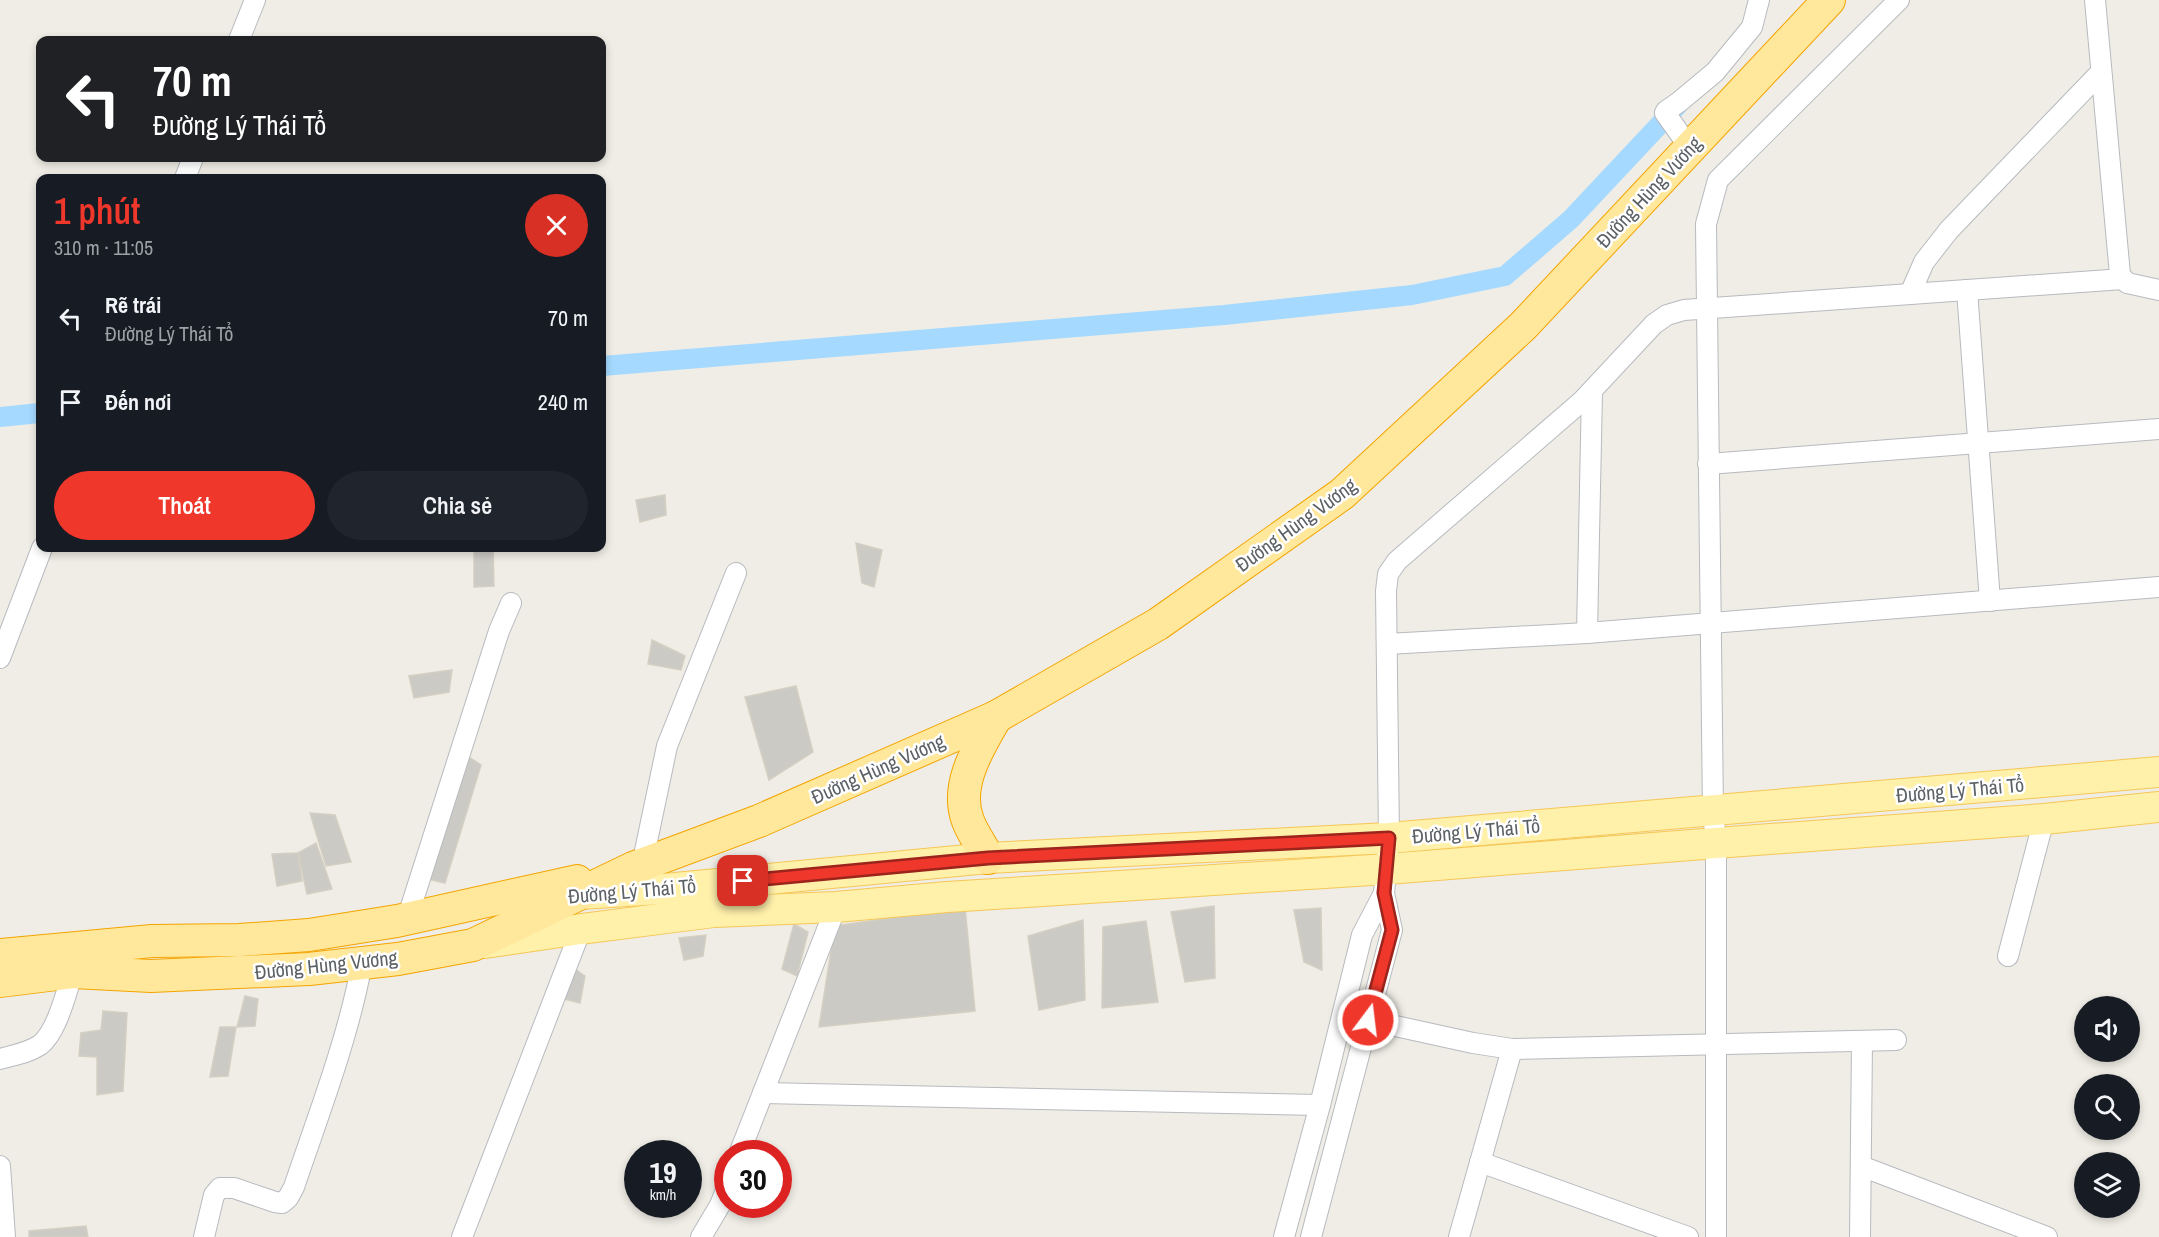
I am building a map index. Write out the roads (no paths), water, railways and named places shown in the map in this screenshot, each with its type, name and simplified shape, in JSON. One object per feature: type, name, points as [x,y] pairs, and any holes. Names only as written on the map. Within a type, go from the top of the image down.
[{"type":"highway","name":"Đường Hùng Vương","points":[[0,981],[73,972],[151,976],[240,974],[398,959],[473,945],[638,867],[759,821],[996,717],[1158,624],[1342,494],[1522,326],[1681,137],[1829,0]]},
{"type":"highway","points":[[988,858],[968,821],[963,800],[966,779],[980,745],[996,717]]},
{"type":"highway","name":"Đường Hùng Vương","points":[[0,955],[152,941],[309,935],[470,906],[638,867]]},
{"type":"main road","name":"Đường Lý Thái Tổ","points":[[470,906],[579,894],[675,888],[988,858],[1389,838],[2159,772]]},
{"type":"main road","points":[[2043,783],[2044,819]]},
{"type":"main road","points":[[1887,796],[1891,830]]},
{"type":"main road","name":"Đường Lý Thái Tổ","points":[[473,945],[714,912],[836,906],[947,897],[1386,881],[1716,843],[2044,819],[2159,807]]},
{"type":"main road","points":[[945,862],[947,897]]},
{"type":"street","points":[[241,36],[255,0]]},
{"type":"street","points":[[1681,137],[1665,113],[1667,108],[1679,102],[1715,72],[1752,27],[1759,0]]},
{"type":"street","points":[[1716,1237],[1716,843],[1713,811],[1706,225],[1718,180],[1899,0]]},
{"type":"street","points":[[2095,0],[2118,268],[2127,283],[2159,290]]},
{"type":"street","points":[[1910,294],[1924,262],[1949,230],[2101,72]]},
{"type":"street","points":[[1311,1237],[1392,930],[1386,881],[1389,838],[1386,591],[1388,574],[1396,561],[1592,391],[1654,324],[1667,315],[1684,310],[2123,279]]},
{"type":"street","points":[[1967,290],[1990,601]]},
{"type":"street","points":[[1587,633],[1592,391]]},
{"type":"street","points":[[1708,464],[2159,429]]},
{"type":"street","points":[[0,658],[40,552]]},
{"type":"street","points":[[638,867],[668,746],[736,573]]},
{"type":"street","points":[[1388,644],[1587,633],[2159,587]]},
{"type":"street","points":[[407,919],[510,603]]},
{"type":"street","points":[[2008,956],[2044,819]]},
{"type":"street","points":[[1284,1237],[1320,1105],[1362,935],[1386,881]]},
{"type":"street","points":[[744,1140],[836,906]]},
{"type":"street","points":[[462,1237],[581,929]]},
{"type":"street","points":[[204,1237],[214,1195],[219,1188],[234,1188],[275,1202],[282,1203],[288,1198],[328,1089],[357,994],[363,963]]},
{"type":"street","points":[[0,1059],[27,1052],[41,1044],[52,1031],[73,972]]},
{"type":"street","points":[[1368,1020],[1473,1043],[1512,1048],[1896,1040]]},
{"type":"street","points":[[1860,1237],[1862,1041]]},
{"type":"street","points":[[1459,1237],[1512,1048]]},
{"type":"street","points":[[762,1093],[1320,1105]]},
{"type":"street","points":[[1480,1162],[1688,1237]]},
{"type":"street","points":[[0,1166],[5,1237]]},
{"type":"street","points":[[1861,1166],[2047,1237]]},
{"type":"street","points":[[701,1237],[714,1215]]},
{"type":"waterway","points":[[606,366],[1224,315],[1412,295],[1505,276],[1571,219],[1678,105]]},
{"type":"waterway","points":[[0,417],[36,413]]}]
